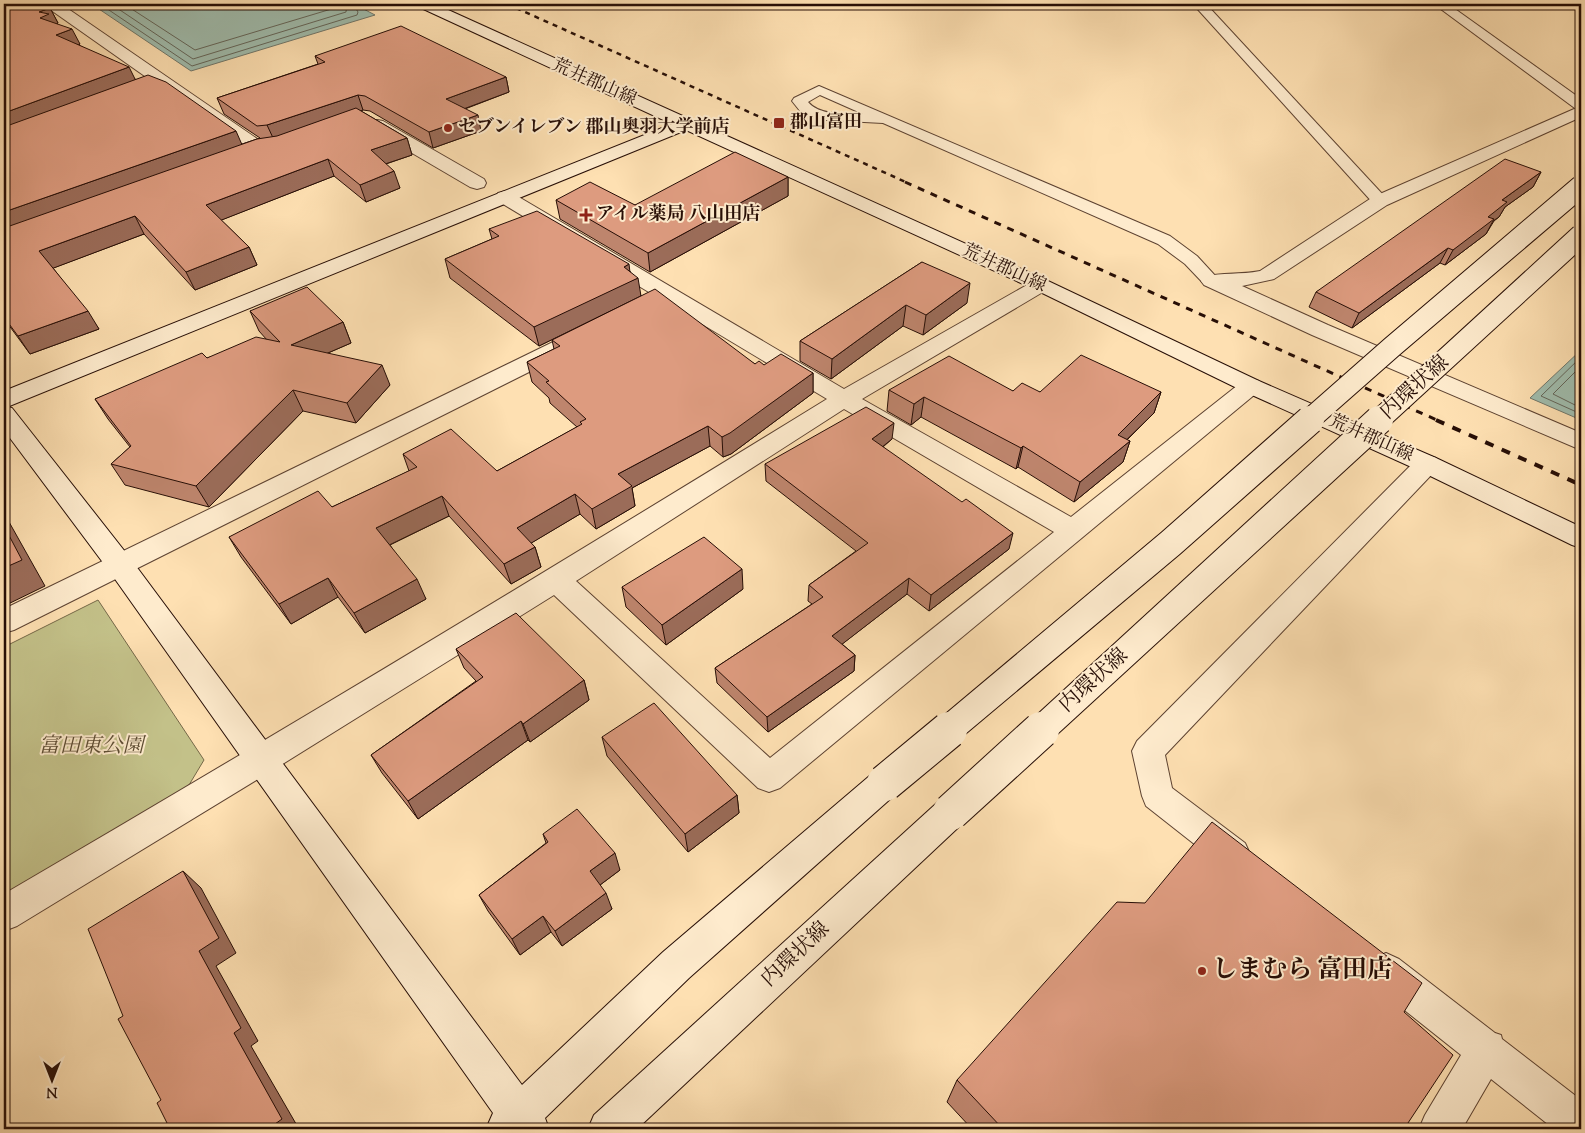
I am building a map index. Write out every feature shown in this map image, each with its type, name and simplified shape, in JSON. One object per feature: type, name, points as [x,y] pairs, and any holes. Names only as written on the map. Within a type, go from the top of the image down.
[{"type":"street","name":"荒井郡山線","points":[[424,4],[1041,285],[1251,386],[1427,464],[1581,538]]},
{"type":"street","points":[[36,10],[56,5],[162,81],[268,148],[241,156]]},
{"type":"street","points":[[143,88],[162,81]]},
{"type":"street","points":[[1211,280],[1248,280],[1267,275],[1380,200],[1581,111]]},
{"type":"street","points":[[363,117],[477,183]]},
{"type":"street","points":[[4,400],[687,124]]},
{"type":"street","points":[[4,414],[120,564],[262,760],[518,1125],[676,965],[885,783],[1171,543],[1392,347],[1581,186]]},
{"type":"street","points":[[505,197],[844,400],[1074,531]]},
{"type":"street","name":"内環状線","points":[[608,1129],[1581,235]]},
{"type":"street","points":[[1211,280],[1236,290],[1246,298],[1581,442]]},
{"type":"street","points":[[4,914],[262,760],[556,580],[844,400],[1041,285]]},
{"type":"street","points":[[607,324],[669,294]]},
{"type":"street","points":[[4,622],[580,337]]},
{"type":"street","points":[[556,580],[769,778],[1251,386]]},
{"type":"street","points":[[1260,874],[1158,796],[1148,751],[1427,464]]},
{"type":"street","points":[[1362,953],[1581,1125]]},
{"type":"street","points":[[1439,1129],[1487,1050]]},
{"type":"lane","points":[[1199,4],[1380,200]]},
{"type":"lane","points":[[1440,4],[1581,106]]},
{"type":"lane","points":[[886,119],[826,118],[802,107],[799,101],[819,90],[886,119],[1164,240],[1191,260],[1211,280]]},
{"type":"green space","name":"富田東公園","points":[[98,600],[204,760],[189,785],[144,816],[4,898],[4,647]]},
{"type":"water","points":[[354,4],[375,15],[191,71],[93,5]]},
{"type":"water","points":[[1581,350],[1581,420],[1530,398]]},
{"type":"building","points":[[18,4],[34,4],[50,8],[39,12],[49,14],[40,18],[72,29],[56,35],[129,67],[4,113],[4,7]]},
{"type":"building","points":[[401,26],[506,77],[446,99],[478,115],[429,132],[365,96],[358,95],[267,125],[257,126],[217,98],[325,62],[315,56]]},
{"type":"building","points":[[148,75],[166,82],[236,131],[4,212],[4,127]]},
{"type":"building","points":[[356,108],[407,138],[371,150],[394,171],[360,185],[328,159],[206,205],[249,247],[186,272],[135,216],[39,251],[88,311],[18,336],[4,317],[4,228],[257,139],[277,136]]},
{"type":"building","points":[[735,152],[788,177],[648,253],[556,200],[590,182],[635,205]]},
{"type":"building","points":[[1505,159],[1541,172],[1502,200],[1507,202],[1488,217],[1494,219],[1453,250],[1448,248],[1359,313],[1316,292]]},
{"type":"building","points":[[537,211],[629,264],[624,267],[638,278],[534,327],[445,259],[499,236],[489,229]]},
{"type":"building","points":[[922,262],[970,283],[926,315],[906,305],[832,359],[800,341]]},
{"type":"building","points":[[307,287],[343,322],[291,345],[382,365],[347,403],[293,390],[196,486],[111,464],[131,446],[95,399],[202,353],[207,358],[256,337],[280,342],[250,311]]},
{"type":"building","points":[[655,289],[755,364],[759,361],[764,365],[781,354],[813,373],[730,433],[722,437],[708,426],[618,474],[632,486],[592,509],[575,494],[517,528],[535,547],[504,564],[442,496],[376,528],[417,579],[354,613],[328,578],[279,604],[229,537],[318,491],[332,507],[417,467],[403,454],[451,429],[497,471],[582,424],[580,422],[586,419],[546,382],[549,381],[527,362],[560,346],[552,340]]},
{"type":"building","points":[[1081,355],[1161,392],[1118,435],[1130,441],[1080,482],[1023,446],[1021,448],[924,397],[914,404],[889,390],[949,356],[1013,391],[1022,383],[1040,392]]},
{"type":"building","points":[[866,407],[894,423],[872,439],[962,502],[966,499],[1013,533],[931,595],[909,578],[832,636],[855,655],[767,717],[715,668],[823,597],[809,585],[868,543],[765,464]]},
{"type":"building","points":[[4,526],[22,560],[4,568]]},
{"type":"building","points":[[704,537],[742,569],[662,625],[622,587]]},
{"type":"building","points":[[516,613],[584,680],[523,724],[521,721],[408,801],[371,755],[483,677],[456,649]]},
{"type":"building","points":[[654,703],[737,795],[685,834],[602,737]]},
{"type":"building","points":[[577,809],[615,853],[590,871],[606,893],[555,931],[543,916],[512,939],[479,895],[548,842],[543,834]]},
{"type":"building","name":"しまむら 富田店","points":[[1212,822],[1422,983],[1404,1012],[1453,1055],[1404,1129],[1003,1129],[957,1080],[1117,902],[1145,903]]},
{"type":"building","points":[[183,871],[219,938],[199,951],[241,1028],[234,1033],[282,1119],[268,1129],[170,1129],[157,1103],[161,1100],[118,1019],[123,1016],[88,929]]},
{"type":"railway","points":[[507,4],[908,183]]},
{"type":"railway","points":[[905,182],[1439,421]]},
{"type":"railway","points":[[1436,420],[1581,485]]},
{"type":"place","name":"郡山富田","points":[[779,123]]},
{"type":"place","name":"セブンイレブン 郡山奥羽大学前店","points":[[448,128]]},
{"type":"place","name":"アイル薬局 八山田店","points":[[586,215]]},
{"type":"place","name":"しまむら 富田店","points":[[1202,971]]}]
